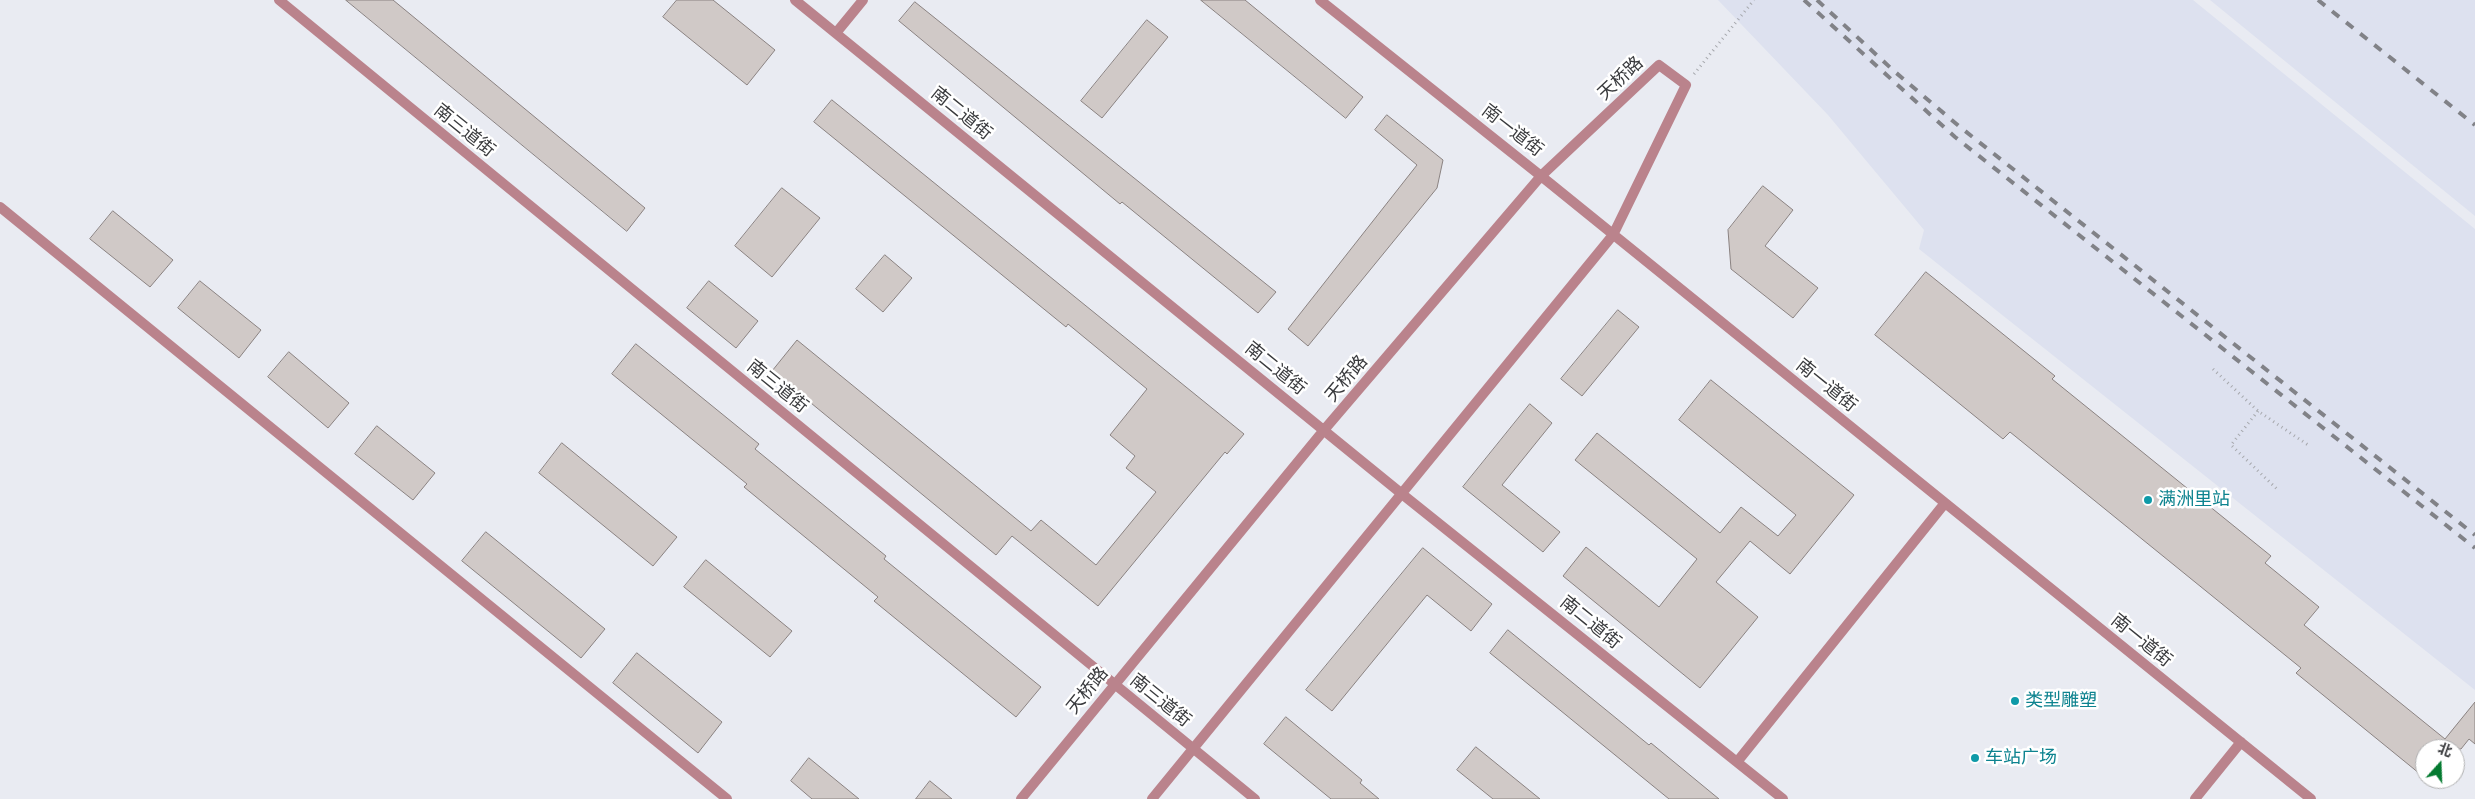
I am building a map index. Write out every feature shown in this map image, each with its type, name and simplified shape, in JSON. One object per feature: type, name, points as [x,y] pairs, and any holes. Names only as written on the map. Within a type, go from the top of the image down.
[{"type":"street","name":"南三道街","points":[[279,0],[1255,799]]},
{"type":"street","name":"南二道街","points":[[795,0],[1402,494],[1783,799]]},
{"type":"street","points":[[836,33],[863,0]]},
{"type":"street","name":"南一道街","points":[[1320,0],[1541,176],[2311,799]]},
{"type":"street","name":"天桥路","points":[[1021,799],[1324,430],[1541,176],[1659,65],[1686,85]]},
{"type":"street","points":[[1152,799],[1614,235],[1686,85]]},
{"type":"street","points":[[0,207],[727,799]]},
{"type":"street","points":[[1737,762],[1945,503]]},
{"type":"street","points":[[2195,799],[2240,742]]},
{"type":"path","points":[[1686,85],[1754,0]]},
{"type":"path","points":[[2213,369],[2258,411],[2308,445]]},
{"type":"path","points":[[2258,411],[2231,445],[2278,490]]},
{"type":"shaded area","points":[[1718,0],[2193,0],[2475,229],[2475,690],[1919,249],[1924,230],[1828,115]]},
{"type":"shaded area","points":[[2210,0],[2475,0],[2475,216]]},
{"type":"building","points":[[346,0],[393,0],[645,208],[627,231]]},
{"type":"building","points":[[677,0],[713,0],[775,50],[747,85],[663,17]]},
{"type":"building","points":[[1201,0],[1245,0],[1363,97],[1346,118]]},
{"type":"building","points":[[915,2],[1276,292],[1258,313],[1122,202],[1120,204],[899,21]]},
{"type":"building","points":[[1147,20],[1168,37],[1102,118],[1081,101]]},
{"type":"building","points":[[832,100],[1244,434],[1227,454],[1225,452],[1098,606],[1012,536],[996,555],[772,371],[797,340],[1031,531],[1041,520],[1096,565],[1156,492],[1126,468],[1135,456],[1110,435],[1147,389],[1068,324],[1066,327],[814,122]]},
{"type":"building","points":[[1387,115],[1443,160],[1437,188],[1308,346],[1288,329],[1417,165],[1375,130]]},
{"type":"building","points":[[1763,186],[1793,210],[1765,246],[1818,288],[1793,318],[1731,269],[1728,230]]},
{"type":"building","points":[[782,188],[820,218],[772,277],[735,246]]},
{"type":"building","points":[[113,211],[173,260],[150,287],[90,239]]},
{"type":"building","points":[[885,255],[912,278],[883,312],[856,289]]},
{"type":"building","points":[[1926,272],[2055,376],[2052,379],[2271,556],[2265,563],[2319,607],[2304,625],[2445,739],[2415,739],[2415,770],[2296,673],[2301,668],[2010,432],[2003,439],[1875,335]]},
{"type":"building","points":[[200,281],[261,330],[239,358],[178,308]]},
{"type":"building","points":[[709,281],[758,321],[736,348],[687,308]]},
{"type":"building","points":[[1618,310],[1639,327],[1582,396],[1561,379]]},
{"type":"building","points":[[636,344],[759,444],[755,449],[886,556],[884,559],[1041,687],[1016,717],[874,601],[878,597],[744,487],[747,484],[612,374]]},
{"type":"building","points":[[289,352],[349,403],[328,428],[268,377]]},
{"type":"building","points":[[1711,380],[1854,495],[1790,574],[1750,541],[1716,582],[1758,617],[1700,688],[1563,576],[1586,547],[1659,607],[1697,559],[1575,460],[1597,433],[1720,533],[1741,507],[1778,536],[1796,515],[1679,420]]},
{"type":"building","points":[[1530,404],[1552,423],[1502,485],[1560,532],[1543,552],[1463,487]]},
{"type":"building","points":[[377,426],[435,473],[413,500],[355,454]]},
{"type":"building","points":[[562,443],[677,537],[653,566],[539,473]]},
{"type":"building","points":[[486,532],[605,629],[581,658],[462,561]]},
{"type":"building","points":[[1423,548],[1492,604],[1471,631],[1427,595],[1332,711],[1306,690]]},
{"type":"building","points":[[706,560],[792,631],[770,657],[684,587]]},
{"type":"building","points":[[1508,630],[1649,745],[1651,743],[1719,799],[1669,799],[1490,653]]},
{"type":"building","points":[[637,653],[722,722],[698,753],[613,683]]},
{"type":"building","points":[[2475,702],[2475,744],[2469,739],[2465,744],[2465,739],[2445,739]]},
{"type":"building","points":[[1286,717],[1362,780],[1360,783],[1379,799],[1331,799],[1264,744]]},
{"type":"building","points":[[1476,747],[1540,799],[1493,799],[1457,770]]},
{"type":"building","points":[[809,758],[859,799],[812,799],[791,781]]},
{"type":"building","points":[[930,781],[952,799],[916,799]]},
{"type":"railway","points":[[1804,0],[1955,137],[2475,548]]},
{"type":"railway","points":[[1817,0],[1894,71],[1960,127],[2475,535]]},
{"type":"railway","points":[[2318,0],[2475,125]]},
{"type":"place","name":"满洲里站","points":[[2148,500]]},
{"type":"place","name":"类型雕塑","points":[[2015,701]]},
{"type":"place","name":"车站广场","points":[[1975,758]]}]
